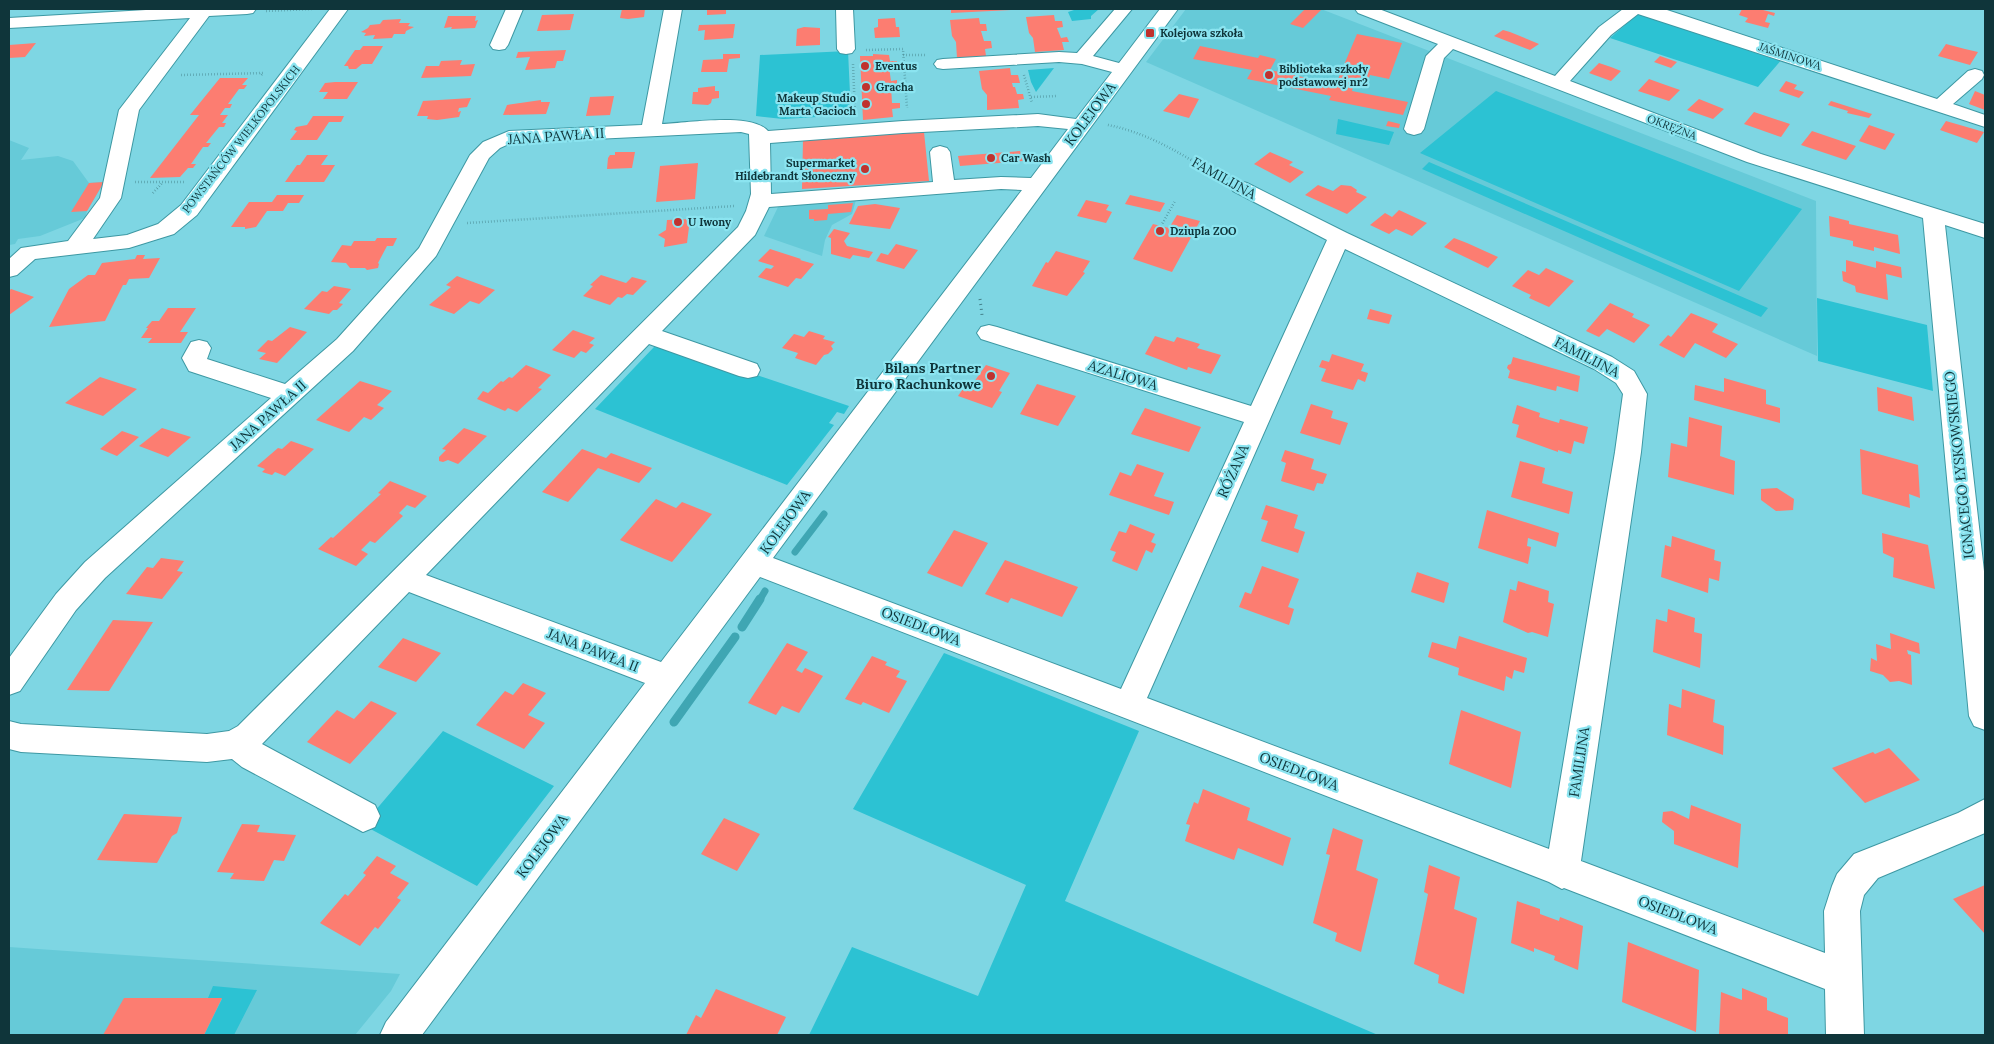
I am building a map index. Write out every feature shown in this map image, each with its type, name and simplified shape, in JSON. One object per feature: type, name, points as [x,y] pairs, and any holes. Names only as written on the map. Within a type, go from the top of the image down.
[{"type":"street","points":[[9,23],[247,9]]},
{"type":"street","name":"POWSTAŃCÓW WIELKOPOLSKICH","points":[[9,270],[19,254],[129,241],[166,229],[189,210],[339,9]]},
{"type":"street","points":[[499,45],[514,9]]},
{"type":"street","points":[[651,130],[673,9]]},
{"type":"street","points":[[844,9],[854,50]]},
{"type":"street","points":[[1082,59],[1088,49],[1124,9]]},
{"type":"street","name":"KOLEJOWA","points":[[400,1035],[1038,184],[1092,124],[1123,69],[1169,9]]},
{"type":"street","name":"OKRĘŻNA","points":[[1364,9],[1754,158],[1985,231]]},
{"type":"street","points":[[1558,84],[1605,31],[1633,9]]},
{"type":"street","name":"JAŚMINOWA","points":[[1640,9],[1985,120]]},
{"type":"street","points":[[75,248],[110,198],[129,110],[204,11]]},
{"type":"street","points":[[1414,129],[1435,56],[1451,42]]},
{"type":"street","points":[[937,59],[1059,57],[1082,59],[1123,69]]},
{"type":"street","points":[[1940,106],[1975,75]]},
{"type":"street","points":[[749,203],[761,194],[760,138],[903,127],[1038,120],[1092,124]]},
{"type":"street","name":"JANA PAWŁA II","points":[[9,682],[66,602],[95,570],[345,345],[428,251],[480,155],[487,146],[497,140],[509,137],[742,126],[756,130],[760,134],[760,138]]},
{"type":"street","points":[[940,152],[944,187]]},
{"type":"street","points":[[749,203],[1001,183],[1038,184]]},
{"type":"street","name":"FAMILIJNA","points":[[1240,188],[1339,238],[1603,363],[1624,377],[1635,394],[1631,436],[1562,872]]},
{"type":"street","points":[[9,735],[21,738],[207,748],[224,747],[237,743],[260,726],[747,230],[757,211],[749,203]]},
{"type":"street","name":"IGNACEGO ŁYSKOWSKIEGO","points":[[1933,214],[1985,716]]},
{"type":"street","name":"RÓŻANA","points":[[1129,705],[1339,238]]},
{"type":"street","name":"AZALIOWA","points":[[989,333],[1257,418]]},
{"type":"street","points":[[646,334],[748,370]]},
{"type":"street","points":[[199,348],[194,358],[198,365],[290,395]]},
{"type":"street","name":"OSIEDLOWA","points":[[755,563],[1844,978]]},
{"type":"street","name":"JANA PAWŁA II","points":[[405,579],[668,678]]},
{"type":"street","points":[[237,743],[253,757],[363,816]]},
{"type":"street","points":[[1845,1035],[1842,911],[1849,886],[1866,866],[1970,824],[1985,814]]},
{"type":"path","points":[[854,50],[903,49],[907,116]]},
{"type":"path","points":[[903,55],[937,59]]},
{"type":"path","points":[[1021,59],[1033,109]]},
{"type":"path","points":[[177,75],[263,73],[258,80]]},
{"type":"path","points":[[854,74],[855,119]]},
{"type":"path","points":[[1031,97],[1056,96]]},
{"type":"path","name":"FAMILIJNA","points":[[1092,124],[1132,130],[1195,162],[1216,177],[1240,188]]},
{"type":"path","points":[[135,182],[190,182],[184,188]]},
{"type":"path","points":[[153,192],[163,182]]},
{"type":"path","points":[[1161,226],[1175,201]]},
{"type":"path","points":[[463,224],[749,203]]},
{"type":"path","points":[[980,290],[984,326],[989,333]]},
{"type":"shaded area","points":[[1077,9],[1099,9],[1091,16],[1091,19],[1072,21],[1068,12]]},
{"type":"shaded area","points":[[1186,9],[1321,9],[1816,201],[1817,356],[1146,62]]},
{"type":"shaded area","points":[[1639,13],[1783,58],[1758,87],[1610,38]]},
{"type":"shaded area","points":[[848,51],[851,115],[783,119],[756,116],[760,55]]},
{"type":"shaded area","points":[[1054,68],[1036,92],[1028,70]]},
{"type":"shaded area","points":[[1496,91],[1802,209],[1739,291],[1420,153]]},
{"type":"shaded area","points":[[1338,119],[1394,132],[1389,145],[1336,134]]},
{"type":"shaded area","points":[[9,140],[29,148],[21,160],[58,156],[73,161],[89,183],[104,182],[85,218],[40,236],[18,239],[15,244],[9,245]]},
{"type":"shaded area","points":[[1429,162],[1768,308],[1761,317],[1422,169]]},
{"type":"shaded area","points":[[856,200],[852,214],[832,225],[825,240],[822,256],[764,236],[779,205]]},
{"type":"shaded area","points":[[1817,298],[1927,325],[1933,391],[1818,361]]},
{"type":"shaded area","points":[[654,347],[665,348],[732,371],[744,378],[748,372],[849,406],[844,414],[837,412],[829,423],[834,425],[787,485],[595,409]]},
{"type":"shaded area","points":[[944,653],[1139,731],[1065,901],[1378,1035],[809,1035],[852,947],[978,996],[1026,885],[853,809]]},
{"type":"shaded area","points":[[443,731],[554,786],[477,886],[363,825]]},
{"type":"shaded area","points":[[9,947],[400,974],[391,991],[355,1035],[9,1035]]},
{"type":"shaded area","points":[[213,986],[257,990],[234,1035],[204,1035],[222,999],[208,998]]},
{"type":"building","points":[[622,9],[645,9],[644,17],[620,18]]},
{"type":"building","points":[[707,9],[726,9],[726,14],[707,15]]},
{"type":"building","points":[[951,9],[1011,9],[1011,10],[951,13]]},
{"type":"building","points":[[1305,9],[1322,9],[1303,28],[1290,24]]},
{"type":"building","points":[[1742,9],[1759,9],[1775,13],[1774,16],[1768,14],[1765,22],[1770,23],[1768,28],[1745,22],[1748,18],[1739,15]]},
{"type":"building","points":[[574,14],[570,30],[537,31],[542,15]]},
{"type":"building","points":[[1054,15],[1055,21],[1062,21],[1063,27],[1057,28],[1061,38],[1067,37],[1069,42],[1062,42],[1064,50],[1035,52],[1033,38],[1029,33],[1026,17]]},
{"type":"building","points":[[448,16],[476,16],[475,21],[478,20],[475,28],[444,28]]},
{"type":"building","points":[[895,18],[896,27],[899,27],[900,37],[875,38],[874,28],[878,27],[878,19]]},
{"type":"building","points":[[979,18],[980,24],[986,24],[987,31],[981,31],[984,41],[991,41],[992,48],[985,49],[986,56],[957,58],[956,42],[952,36],[950,20]]},
{"type":"building","points":[[401,19],[399,23],[410,23],[408,26],[414,27],[406,31],[405,34],[394,34],[392,38],[373,39],[375,35],[364,36],[366,33],[361,32],[370,25],[380,24],[383,20]]},
{"type":"building","points":[[735,24],[733,38],[704,40],[705,30],[698,31],[699,25]]},
{"type":"building","points":[[804,27],[820,28],[820,45],[796,46],[797,29]]},
{"type":"building","points":[[1503,30],[1539,44],[1530,50],[1494,36]]},
{"type":"building","points":[[1357,34],[1402,43],[1389,79],[1370,75],[1366,87],[1354,84],[1352,91],[1408,102],[1403,115],[1329,100],[1331,96],[1247,79],[1252,70],[1193,59],[1200,46],[1258,58],[1260,55],[1276,59],[1270,70],[1336,84]]},
{"type":"building","points":[[36,43],[25,57],[9,58],[9,45]]},
{"type":"building","points":[[1946,44],[1978,52],[1970,65],[1938,56]]},
{"type":"building","points":[[363,46],[383,46],[372,64],[362,64],[356,69],[349,69],[348,66],[344,66],[355,50],[360,50]]},
{"type":"building","points":[[566,50],[563,61],[557,61],[555,68],[525,70],[530,57],[516,58],[518,52]]},
{"type":"building","points":[[723,54],[740,54],[740,58],[729,59],[727,72],[701,72],[703,60],[723,59]]},
{"type":"building","points":[[873,54],[889,55],[890,61],[897,61],[897,66],[889,67],[891,81],[897,80],[897,85],[891,86],[892,103],[900,103],[900,108],[892,109],[893,117],[863,120],[860,56],[873,56]]},
{"type":"building","points":[[1660,56],[1677,62],[1671,68],[1654,62]]},
{"type":"building","points":[[462,60],[460,65],[475,64],[471,76],[421,78],[426,66],[439,66],[441,61]]},
{"type":"building","points":[[1599,63],[1621,71],[1611,81],[1589,73]]},
{"type":"building","points":[[1010,68],[1011,75],[1018,75],[1020,83],[1012,83],[1013,87],[1015,87],[1017,94],[1023,94],[1024,99],[1018,100],[1019,108],[987,110],[987,95],[982,89],[979,71]]},
{"type":"building","points":[[220,78],[248,78],[242,85],[247,85],[244,89],[239,89],[228,104],[232,104],[230,108],[225,108],[220,115],[228,115],[222,123],[226,123],[224,127],[219,127],[206,143],[211,143],[208,147],[203,147],[191,164],[196,164],[193,168],[188,168],[180,177],[150,178],[199,115],[190,115]]},
{"type":"building","points":[[1649,79],[1680,90],[1669,101],[1638,91]]},
{"type":"building","points":[[1786,81],[1797,85],[1794,89],[1804,92],[1799,98],[1779,91]]},
{"type":"building","points":[[358,82],[347,99],[323,99],[328,92],[319,92],[325,83]]},
{"type":"building","points":[[715,86],[715,91],[719,91],[719,98],[712,99],[708,105],[692,104],[693,92],[698,92],[698,88]]},
{"type":"building","points":[[1975,91],[1985,95],[1985,110],[1969,104]]},
{"type":"building","points":[[1179,94],[1199,99],[1189,118],[1163,111]]},
{"type":"building","points":[[614,96],[610,115],[586,116],[590,97]]},
{"type":"building","points":[[471,98],[467,107],[459,108],[458,112],[461,111],[459,117],[437,120],[427,119],[428,116],[417,116],[423,101]]},
{"type":"building","points":[[1699,99],[1724,109],[1713,119],[1687,110]]},
{"type":"building","points":[[541,100],[541,102],[550,102],[546,114],[503,115],[507,105]]},
{"type":"building","points":[[1831,101],[1872,114],[1869,118],[1847,113],[1848,111],[1828,105]]},
{"type":"building","points":[[1754,112],[1790,124],[1781,137],[1744,124]]},
{"type":"building","points":[[313,116],[344,116],[341,122],[329,122],[317,140],[290,140],[297,131],[294,130],[296,127],[307,125]]},
{"type":"building","points":[[1388,121],[1400,124],[1399,128],[1386,126]]},
{"type":"building","points":[[1946,121],[1984,132],[1977,143],[1940,130]]},
{"type":"building","points":[[1869,125],[1895,134],[1885,150],[1859,141]]},
{"type":"building","points":[[1812,131],[1856,146],[1846,160],[1801,145]]},
{"type":"building","name":"Supermarket Hildebrandt Słoneczny","points":[[924,132],[929,181],[802,189],[803,139]]},
{"type":"building","name":"Car Wash","points":[[1020,151],[1023,161],[960,166],[958,156]]},
{"type":"building","points":[[615,152],[635,152],[632,168],[607,169],[608,158],[610,155],[615,155]]},
{"type":"building","points":[[1270,152],[1293,162],[1289,165],[1304,172],[1290,183],[1254,164]]},
{"type":"building","points":[[307,155],[328,155],[321,165],[335,165],[324,182],[285,182],[297,165],[300,165]]},
{"type":"building","points":[[698,163],[695,199],[656,202],[660,166]]},
{"type":"building","points":[[104,182],[87,211],[71,212],[89,183]]},
{"type":"building","points":[[1318,185],[1333,191],[1341,185],[1351,186],[1357,190],[1356,192],[1367,197],[1347,214],[1305,195]]},
{"type":"building","points":[[277,195],[304,195],[299,203],[288,203],[283,211],[267,211],[256,227],[245,229],[245,227],[231,227],[249,202],[272,202]]},
{"type":"building","points":[[1130,195],[1165,203],[1160,212],[1125,204]]},
{"type":"building","points":[[1086,200],[1109,205],[1106,210],[1112,212],[1106,223],[1077,216]]},
{"type":"building","points":[[853,203],[851,212],[828,214],[827,220],[814,221],[814,219],[809,219],[809,210],[828,209],[828,205]]},
{"type":"building","points":[[875,204],[900,208],[890,229],[849,224],[858,206]]},
{"type":"building","points":[[1399,210],[1427,223],[1412,236],[1396,229],[1389,234],[1370,225],[1385,213],[1392,217]]},
{"type":"building","points":[[1177,215],[1200,221],[1172,272],[1133,259],[1153,224],[1169,228]]},
{"type":"building","points":[[1829,216],[1849,221],[1849,224],[1898,235],[1900,254],[1874,247],[1874,251],[1853,246],[1853,241],[1830,236]]},
{"type":"building","points":[[690,219],[687,243],[664,247],[665,239],[658,235],[666,230],[667,220]]},
{"type":"building","points":[[834,229],[850,233],[844,241],[847,246],[873,252],[869,258],[853,255],[850,259],[831,254],[831,238],[828,237]]},
{"type":"building","points":[[377,238],[397,238],[393,246],[387,246],[378,263],[378,268],[367,270],[365,268],[350,268],[346,263],[331,262],[342,245],[351,246],[354,241],[375,241]]},
{"type":"building","points":[[1454,238],[1498,257],[1488,268],[1444,247]]},
{"type":"building","points":[[896,244],[918,250],[904,269],[876,261],[881,253],[888,255]]},
{"type":"building","points":[[770,249],[814,264],[801,279],[796,278],[788,287],[758,277],[766,268],[771,269],[774,266],[758,261]]},
{"type":"building","points":[[1056,251],[1090,261],[1083,272],[1085,273],[1067,296],[1032,286],[1046,262],[1048,263]]},
{"type":"building","points":[[137,255],[145,255],[143,259],[160,258],[149,278],[129,279],[126,285],[123,285],[105,321],[49,327],[69,289],[88,275],[95,275],[102,263],[135,259]]},
{"type":"building","points":[[1846,260],[1876,268],[1876,261],[1901,267],[1902,278],[1886,274],[1888,300],[1856,292],[1855,286],[1843,281],[1842,271],[1846,272]]},
{"type":"building","points":[[1546,268],[1574,281],[1549,307],[1529,298],[1531,295],[1512,286],[1528,270],[1539,275]]},
{"type":"building","points":[[601,275],[626,283],[632,277],[647,281],[633,295],[627,294],[622,298],[618,297],[610,305],[583,296],[593,286],[590,285]]},
{"type":"building","points":[[457,276],[495,290],[479,304],[470,301],[454,314],[429,305],[451,287],[446,285]]},
{"type":"building","points":[[334,286],[351,289],[339,303],[343,304],[337,310],[333,310],[329,314],[304,309],[322,291],[327,292]]},
{"type":"building","points":[[11,289],[34,297],[9,315],[9,291]]},
{"type":"building","points":[[1610,303],[1634,314],[1632,317],[1650,325],[1634,343],[1607,329],[1599,337],[1586,331]]},
{"type":"building","points":[[168,308],[196,308],[180,332],[188,332],[181,343],[148,343],[152,338],[141,338],[152,321],[159,321]]},
{"type":"building","points":[[1370,309],[1392,315],[1389,324],[1367,319]]},
{"type":"building","points":[[1691,313],[1718,324],[1712,332],[1738,344],[1726,358],[1695,343],[1684,358],[1659,345],[1668,335],[1671,337]]},
{"type":"building","points":[[290,327],[307,332],[277,363],[259,359],[266,353],[257,351],[268,340],[272,341]]},
{"type":"building","points":[[573,330],[595,338],[589,343],[594,345],[586,353],[581,351],[574,358],[552,350]]},
{"type":"building","points":[[809,331],[825,336],[823,339],[835,342],[831,346],[833,349],[824,355],[816,365],[795,358],[798,353],[782,348],[794,334],[804,337]]},
{"type":"building","points":[[1155,336],[1174,342],[1177,337],[1200,344],[1197,348],[1221,355],[1211,374],[1188,367],[1187,370],[1145,354]]},
{"type":"building","points":[[1332,354],[1364,364],[1361,371],[1368,373],[1365,382],[1358,379],[1353,390],[1321,381],[1326,369],[1319,367],[1322,360],[1329,362]]},
{"type":"building","points":[[1513,357],[1580,376],[1578,392],[1557,386],[1556,391],[1508,378],[1510,371],[1507,368],[1511,364]]},
{"type":"building","points":[[526,365],[551,375],[538,388],[542,389],[517,412],[508,408],[505,411],[477,399],[483,391],[488,393],[501,381],[503,382],[509,377],[512,378]]},
{"type":"building","points":[[986,365],[1010,373],[999,391],[1002,392],[992,408],[958,396],[969,380],[974,382]]},
{"type":"building","points":[[100,377],[137,389],[103,416],[65,403]]},
{"type":"building","points":[[1724,378],[1766,390],[1766,404],[1780,408],[1780,423],[1694,400],[1695,385],[1724,392]]},
{"type":"building","points":[[360,381],[392,391],[377,405],[384,408],[371,420],[364,417],[349,432],[316,420]]},
{"type":"building","points":[[1037,384],[1076,396],[1058,426],[1020,414]]},
{"type":"building","points":[[1877,387],[1912,397],[1914,421],[1878,411]]},
{"type":"building","points":[[1311,404],[1333,411],[1331,418],[1348,423],[1340,445],[1300,433]]},
{"type":"building","points":[[1517,405],[1540,413],[1539,417],[1559,423],[1560,419],[1588,427],[1584,444],[1574,441],[1571,454],[1558,450],[1558,452],[1516,437],[1519,425],[1512,423]]},
{"type":"building","points":[[1145,408],[1201,427],[1189,452],[1131,434]]},
{"type":"building","points":[[1689,417],[1722,426],[1720,456],[1735,461],[1734,495],[1668,477],[1671,443],[1687,447]]},
{"type":"building","points":[[162,428],[191,437],[168,457],[139,446]]},
{"type":"building","points":[[464,428],[487,436],[458,464],[448,460],[439,461],[439,457],[446,450],[442,449]]},
{"type":"building","points":[[122,431],[139,437],[117,456],[100,449]]},
{"type":"building","points":[[291,441],[314,449],[285,476],[275,472],[272,475],[262,472],[265,469],[257,466],[278,448],[282,449]]},
{"type":"building","points":[[582,449],[606,458],[611,453],[652,468],[639,483],[598,468],[568,502],[542,492]]},
{"type":"building","points":[[1860,449],[1918,465],[1920,498],[1909,494],[1910,508],[1862,494]]},
{"type":"building","points":[[1285,450],[1314,459],[1311,469],[1327,474],[1323,484],[1317,483],[1314,491],[1281,481],[1286,463],[1281,461]]},
{"type":"building","points":[[1520,461],[1545,468],[1542,483],[1573,492],[1569,514],[1511,497]]},
{"type":"building","points":[[1137,464],[1164,473],[1154,496],[1174,502],[1169,515],[1109,495],[1120,472],[1131,476]]},
{"type":"building","points":[[390,481],[427,496],[415,508],[407,505],[399,513],[403,516],[375,543],[370,541],[361,550],[368,554],[356,566],[318,549],[331,537],[333,538],[381,494],[378,493]]},
{"type":"building","points":[[1777,488],[1794,499],[1793,510],[1776,511],[1761,500],[1761,489]]},
{"type":"building","points":[[656,499],[676,508],[682,502],[712,514],[672,562],[620,540]]},
{"type":"building","points":[[1266,505],[1298,515],[1294,528],[1305,532],[1298,553],[1261,541],[1268,521],[1261,519]]},
{"type":"building","points":[[1487,510],[1559,533],[1556,547],[1528,538],[1527,546],[1531,547],[1528,564],[1478,548]]},
{"type":"building","points":[[1130,524],[1155,534],[1151,542],[1156,544],[1152,553],[1146,550],[1137,571],[1112,561],[1116,552],[1110,550],[1119,531],[1126,533]]},
{"type":"building","points":[[954,530],[988,543],[962,587],[927,573]]},
{"type":"building","points":[[1882,533],[1928,545],[1935,589],[1893,577],[1894,558],[1883,553]]},
{"type":"building","points":[[1672,536],[1715,550],[1714,560],[1721,562],[1719,581],[1709,578],[1708,593],[1661,577],[1665,545],[1671,547]]},
{"type":"building","points":[[161,558],[184,561],[177,571],[183,572],[162,599],[126,594],[147,567],[153,568]]},
{"type":"building","points":[[1005,560],[1078,587],[1062,617],[1011,598],[1008,603],[985,594]]},
{"type":"building","points":[[1262,566],[1299,579],[1288,607],[1294,609],[1289,625],[1239,607],[1245,592],[1251,594]]},
{"type":"building","points":[[1417,572],[1449,583],[1444,603],[1411,592]]},
{"type":"building","points":[[1518,581],[1549,591],[1548,602],[1554,604],[1548,637],[1532,632],[1528,633],[1503,622],[1510,589],[1516,591]]},
{"type":"building","points":[[1668,609],[1695,618],[1694,632],[1702,634],[1700,668],[1653,652],[1656,619],[1667,622]]},
{"type":"building","points":[[113,620],[153,622],[109,691],[67,690]]},
{"type":"building","points":[[1890,633],[1919,643],[1920,654],[1907,650],[1908,654],[1911,655],[1912,685],[1899,681],[1890,682],[1883,675],[1870,671],[1871,658],[1877,661],[1876,644],[1891,649]]},
{"type":"building","points":[[1459,636],[1527,658],[1524,673],[1514,670],[1512,679],[1506,676],[1504,691],[1458,675],[1459,668],[1428,657],[1432,642],[1456,649]]},
{"type":"building","points":[[403,638],[441,653],[416,682],[378,667]]},
{"type":"building","points":[[787,643],[808,652],[796,670],[802,673],[805,668],[823,676],[799,713],[782,706],[776,715],[748,703]]},
{"type":"building","points":[[872,656],[887,662],[885,665],[900,671],[896,677],[907,681],[889,713],[863,702],[861,705],[845,699]]},
{"type":"building","points":[[523,683],[546,693],[528,715],[545,723],[524,749],[476,725],[505,691],[513,695]]},
{"type":"building","points":[[1682,689],[1715,700],[1713,722],[1724,726],[1723,755],[1667,735],[1669,704],[1681,708]]},
{"type":"building","points":[[371,701],[397,713],[350,764],[307,742],[337,710],[354,719]]},
{"type":"building","points":[[1461,710],[1521,732],[1511,788],[1449,764]]},
{"type":"building","points":[[1889,748],[1920,780],[1865,803],[1832,768],[1873,752],[1875,754]]},
{"type":"building","points":[[1203,789],[1250,808],[1247,820],[1291,838],[1283,866],[1238,848],[1234,860],[1185,841],[1190,825],[1186,824],[1194,802],[1198,804]]},
{"type":"building","points":[[1691,805],[1741,824],[1738,868],[1674,844],[1674,831],[1662,822],[1663,812],[1672,811],[1689,819]]},
{"type":"building","points":[[124,814],[182,817],[177,833],[172,836],[157,863],[97,860]]},
{"type":"building","points":[[724,818],[760,834],[737,871],[701,854]]},
{"type":"building","points":[[242,824],[260,825],[257,832],[296,835],[284,861],[274,860],[264,881],[230,879],[234,873],[217,872]]},
{"type":"building","points":[[1333,828],[1363,840],[1356,870],[1378,879],[1361,952],[1335,941],[1337,933],[1313,923],[1330,855],[1326,854]]},
{"type":"building","points":[[377,856],[396,866],[390,873],[409,883],[397,898],[401,900],[378,929],[375,927],[360,946],[320,923],[345,894],[348,896],[366,875],[363,873]]},
{"type":"building","points":[[1429,865],[1460,877],[1454,909],[1477,918],[1464,994],[1438,983],[1439,975],[1414,964],[1428,894],[1424,892]]},
{"type":"building","points":[[1985,885],[1985,934],[1953,899]]},
{"type":"building","points":[[1517,901],[1540,909],[1540,914],[1559,921],[1560,917],[1583,926],[1578,970],[1554,960],[1555,956],[1534,948],[1534,952],[1511,943]]},
{"type":"building","points":[[1628,942],[1699,970],[1696,1032],[1622,1002]]},
{"type":"building","points":[[1742,988],[1767,998],[1767,1010],[1788,1018],[1788,1035],[1719,1035],[1721,992],[1742,1000]]},
{"type":"building","points":[[716,989],[786,1017],[777,1035],[686,1035],[696,1015],[701,1018]]},
{"type":"building","points":[[124,998],[222,998],[204,1035],[103,1035]]},
{"type":"waterway","points":[[795,552],[824,514]]},
{"type":"waterway","points":[[759,601],[765,591]]},
{"type":"waterway","points":[[742,627],[760,599]]},
{"type":"waterway","points":[[674,722],[735,637]]},
{"type":"place","name":"Kolejowa szkoła","points":[[1150,33]]},
{"type":"place","name":"Eventus","points":[[865,66]]},
{"type":"place","name":"Biblioteka szkoły podstawowej nr2","points":[[1269,75]]},
{"type":"place","name":"Gracha","points":[[866,87]]},
{"type":"place","name":"Makeup Studio Marta Gacioch","points":[[866,104]]},
{"type":"place","name":"Car Wash","points":[[991,158]]},
{"type":"place","name":"Supermarket Hildebrandt Słoneczny","points":[[865,169]]},
{"type":"place","name":"U Iwony","points":[[678,222]]},
{"type":"place","name":"Dziupla ZOO","points":[[1160,231]]},
{"type":"place","name":"Bilans Partner Biuro Rachunkowe","points":[[991,376]]}]
